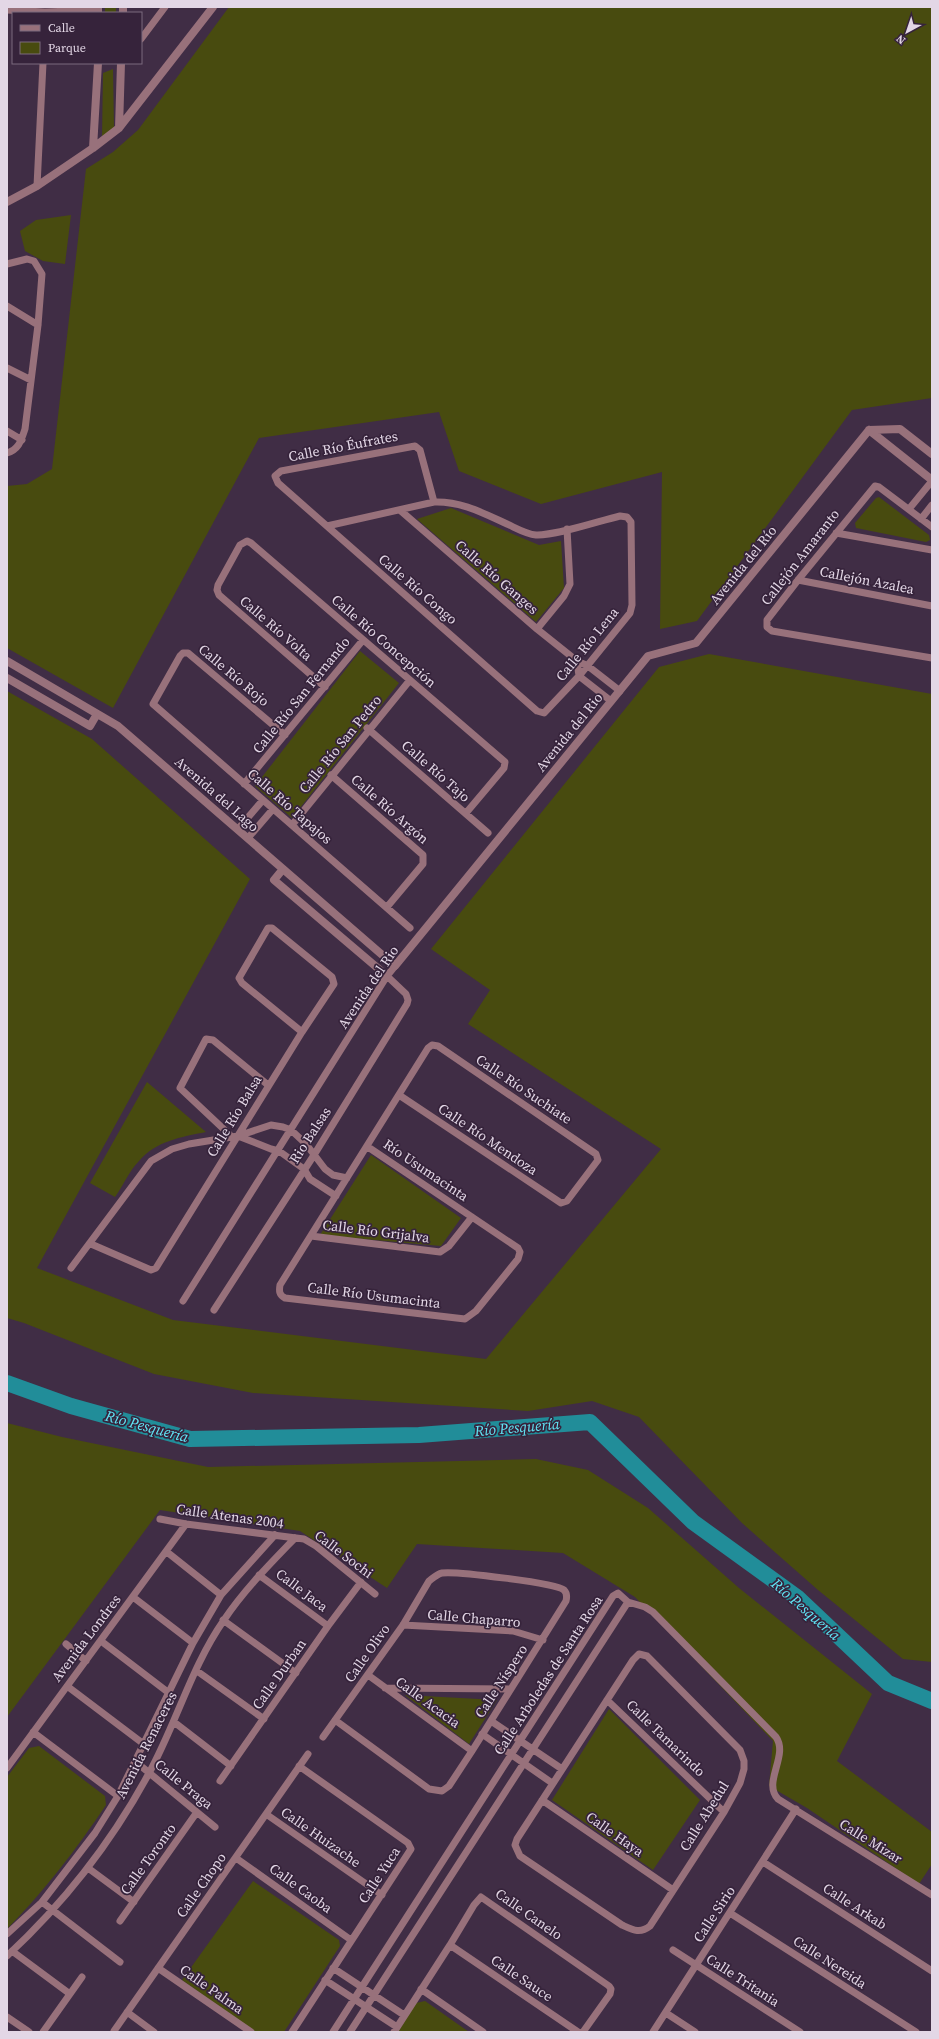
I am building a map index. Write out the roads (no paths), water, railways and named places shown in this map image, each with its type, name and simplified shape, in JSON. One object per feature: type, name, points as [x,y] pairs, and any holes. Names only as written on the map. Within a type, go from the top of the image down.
[{"type":"street","points":[[142,38],[165,7]]},
{"type":"street","points":[[7,202],[37,186],[93,148],[119,128],[213,7]]},
{"type":"street","points":[[7,10],[45,12],[98,10]]},
{"type":"street","points":[[37,186],[42,64]]},
{"type":"street","points":[[93,148],[98,64]]},
{"type":"street","points":[[119,128],[121,64]]},
{"type":"street","points":[[7,264],[27,259],[34,261],[39,266],[42,274],[38,325],[22,440],[15,450],[7,453]]},
{"type":"street","points":[[7,306],[38,325]]},
{"type":"street","points":[[7,368],[31,380]]},
{"type":"street","points":[[869,430],[900,429],[932,454]]},
{"type":"street","points":[[869,430],[932,481],[909,510]]},
{"type":"street","name":"Avenida del Río","points":[[620,691],[648,656],[696,643],[869,430]]},
{"type":"street","points":[[7,431],[22,440]]},
{"type":"street","name":"Calle Río Éufrates","points":[[275,476],[281,471],[334,460],[417,447],[420,450],[434,502]]},
{"type":"street","name":"Calle Río Congo","points":[[275,476],[278,483],[537,711],[544,713],[548,711]]},
{"type":"street","name":"Callejón Amaranto","points":[[932,527],[879,487],[875,486],[798,580],[768,620],[767,627],[772,631],[932,658]]},
{"type":"street","points":[[327,526],[401,511],[434,502],[447,502],[462,505],[535,535],[567,529],[570,584],[564,596],[537,629]]},
{"type":"street","points":[[921,519],[932,505]]},
{"type":"street","name":"Calle Río Ganges","points":[[401,511],[537,629],[577,661],[588,666],[620,691]]},
{"type":"street","name":"Calle Río Lena","points":[[548,711],[588,666],[630,613],[632,605],[631,522],[628,517],[620,516],[567,529]]},
{"type":"street","points":[[836,533],[932,550]]},
{"type":"street","name":"Calle Río Concepción","points":[[244,542],[247,541],[251,543],[506,764],[466,813]]},
{"type":"street","name":"Calle Río Volta","points":[[244,542],[240,545],[218,585],[217,590],[222,598],[325,687]]},
{"type":"street","name":"Callejón Azalea","points":[[798,580],[932,606]]},
{"type":"street","name":"Calle Río San Fernando","points":[[244,784],[363,640]]},
{"type":"street","name":"Calle Río Tapajos","points":[[183,653],[153,704],[410,928]]},
{"type":"street","name":"Calle Río Rojo","points":[[183,653],[194,656],[285,735]]},
{"type":"street","name":"Avenida del Lago","points":[[7,661],[118,726],[395,966]]},
{"type":"street","points":[[577,661],[579,676],[611,701]]},
{"type":"street","points":[[7,678],[90,726],[97,714]]},
{"type":"street","name":"Calle Río San Pedro","points":[[292,825],[368,729],[410,680]]},
{"type":"street","name":"Avenida del Rio","points":[[183,1301],[279,1151],[387,976],[620,691]]},
{"type":"street","name":"Calle Río Tajo","points":[[368,729],[488,833]]},
{"type":"street","name":"Calle Río Argón","points":[[331,775],[420,851],[424,860],[423,864],[387,908]]},
{"type":"street","points":[[238,829],[263,800]]},
{"type":"street","points":[[248,838],[273,809]]},
{"type":"street","points":[[283,869],[274,880],[387,976]]},
{"type":"street","name":"Calle Río Balsa","points":[[91,1244],[151,1270],[157,1266],[235,1136],[334,984],[334,980],[272,928],[266,929],[240,975],[240,981],[302,1032]]},
{"type":"street","name":"Rio Balsas","points":[[214,1310],[314,1155],[407,1004],[408,1000],[406,994],[387,976]]},
{"type":"street","points":[[268,1085],[213,1040],[208,1038],[204,1042],[180,1088],[235,1136],[279,1151],[304,1169],[310,1179],[336,1196]]},
{"type":"street","name":"Calle Río Suchiate","points":[[399,1095],[428,1048],[432,1045],[438,1046],[599,1157],[567,1201],[562,1203]]},
{"type":"street","points":[[368,1147],[399,1095]]},
{"type":"street","name":"Calle Río Mendoza","points":[[399,1095],[562,1203]]},
{"type":"street","points":[[71,1268],[91,1244],[151,1162],[172,1149],[235,1136],[271,1125],[291,1130],[325,1169],[333,1174],[347,1178]]},
{"type":"street","name":"Río Usumacinta","points":[[281,1296],[280,1285],[368,1147],[518,1248],[520,1256],[476,1310],[465,1319]]},
{"type":"street","name":"Calle Río Grijalva","points":[[311,1236],[437,1252],[449,1246],[472,1217]]},
{"type":"street","name":"Calle Río Usumacinta","points":[[281,1296],[285,1298],[465,1319]]},
{"type":"street","name":"Calle Atenas 2004","points":[[160,1519],[186,1524],[295,1538]]},
{"type":"street","name":"Avenida Londres","points":[[7,1768],[167,1552],[186,1524]]},
{"type":"street","name":"Avenida Renaceres","points":[[7,1934],[42,1902],[85,1848],[118,1796],[145,1745],[193,1643],[221,1595],[275,1535]]},
{"type":"street","name":"Avenida Renaceres","points":[[10,1954],[53,1910],[88,1868],[126,1812],[149,1773],[197,1671],[223,1620],[259,1575],[295,1538]]},
{"type":"street","name":"Calle Sochi","points":[[295,1538],[304,1539],[316,1546],[375,1594]]},
{"type":"street","points":[[167,1552],[221,1595]]},
{"type":"street","name":"Calle Níspero","points":[[335,1720],[429,1789],[442,1791],[449,1786],[472,1751],[566,1601],[567,1596],[564,1590],[557,1587],[525,1580],[448,1573],[435,1576],[429,1581]]},
{"type":"street","name":"Calle Jaca","points":[[259,1575],[328,1626]]},
{"type":"street","name":"Calle Olivo","points":[[323,1737],[403,1625],[429,1581]]},
{"type":"street","name":"Calle Durban","points":[[220,1781],[328,1626],[361,1582]]},
{"type":"street","name":"Calle Arboledas de Santa Rosa","points":[[333,2032],[614,1596],[618,1593],[628,1602],[525,1764],[350,2032]]},
{"type":"street","points":[[133,1597],[193,1643]]},
{"type":"street","name":"Calle Mizar","points":[[628,1602],[645,1607],[653,1612],[776,1737],[781,1749],[772,1787],[773,1794],[778,1799],[932,1895]]},
{"type":"street","points":[[223,1620],[296,1672]]},
{"type":"street","name":"Calle Chaparro","points":[[403,1625],[513,1631],[542,1640]]},
{"type":"street","points":[[101,1641],[169,1693]]},
{"type":"street","points":[[66,1644],[86,1660]]},
{"type":"street","name":"Calle Abedul","points":[[643,1654],[647,1656],[740,1750],[744,1760],[744,1769],[740,1783],[724,1812],[650,1926],[641,1931],[634,1931],[622,1925],[520,1856],[515,1845],[517,1839],[562,1769],[636,1656],[643,1654]]},
{"type":"street","points":[[197,1671],[264,1719]]},
{"type":"street","name":"Calle Acacia","points":[[368,1675],[472,1751]]},
{"type":"street","points":[[67,1686],[145,1745]]},
{"type":"street","points":[[386,1688],[510,1689]]},
{"type":"street","name":"Calle Tamarindo","points":[[607,1700],[724,1812]]},
{"type":"street","points":[[491,1721],[562,1769]]},
{"type":"street","points":[[174,1722],[230,1766]]},
{"type":"street","points":[[33,1732],[118,1796]]},
{"type":"street","points":[[482,1734],[552,1783]]},
{"type":"street","name":"Calle Chopo","points":[[114,2031],[308,1754]]},
{"type":"street","name":"Calle Praga","points":[[136,1762],[215,1826]]},
{"type":"street","name":"Calle Yuca","points":[[292,2032],[351,1940],[409,1854],[411,1846],[299,1766]]},
{"type":"street","name":"Calle Haya","points":[[542,1800],[673,1890]]},
{"type":"street","name":"Calle Sirio","points":[[653,2032],[697,1966],[796,1809]]},
{"type":"street","name":"Calle Toronto","points":[[120,1921],[197,1812]]},
{"type":"street","name":"Calle Huizache","points":[[266,1814],[382,1895]]},
{"type":"street","name":"Calle Caoba","points":[[236,1858],[351,1940]]},
{"type":"street","name":"Calle Arkab","points":[[763,1862],[932,1971]]},
{"type":"street","points":[[88,1868],[134,1902]]},
{"type":"street","name":"Calle Canelo","points":[[395,2030],[450,1945],[476,1901],[481,1897],[609,1986],[611,1989],[610,1994],[583,2032]]},
{"type":"street","points":[[42,1902],[120,1962]]},
{"type":"street","name":"Calle Nereida","points":[[730,1913],[916,2032]]},
{"type":"street","name":"Calle Sauce","points":[[450,1945],[578,2032]]},
{"type":"street","name":"Calle Tritania","points":[[673,1950],[800,2032]]},
{"type":"street","points":[[10,1954],[70,1994]]},
{"type":"street","name":"Calle Palma","points":[[158,1968],[251,2032]]},
{"type":"street","points":[[333,1968],[404,2015]]},
{"type":"street","points":[[43,2032],[82,1977]]},
{"type":"street","points":[[325,1980],[395,2030]]},
{"type":"street","points":[[421,1989],[483,2032]]},
{"type":"street","points":[[127,2012],[154,2032]]},
{"type":"street","points":[[666,2012],[695,2032]]},
{"type":"street","points":[[7,2017],[29,2032]]},
{"type":"waterway","name":"Río Pesquería","points":[[7,1383],[71,1406],[190,1439],[419,1435],[590,1422],[693,1522],[798,1598],[888,1683],[932,1701]]}]
